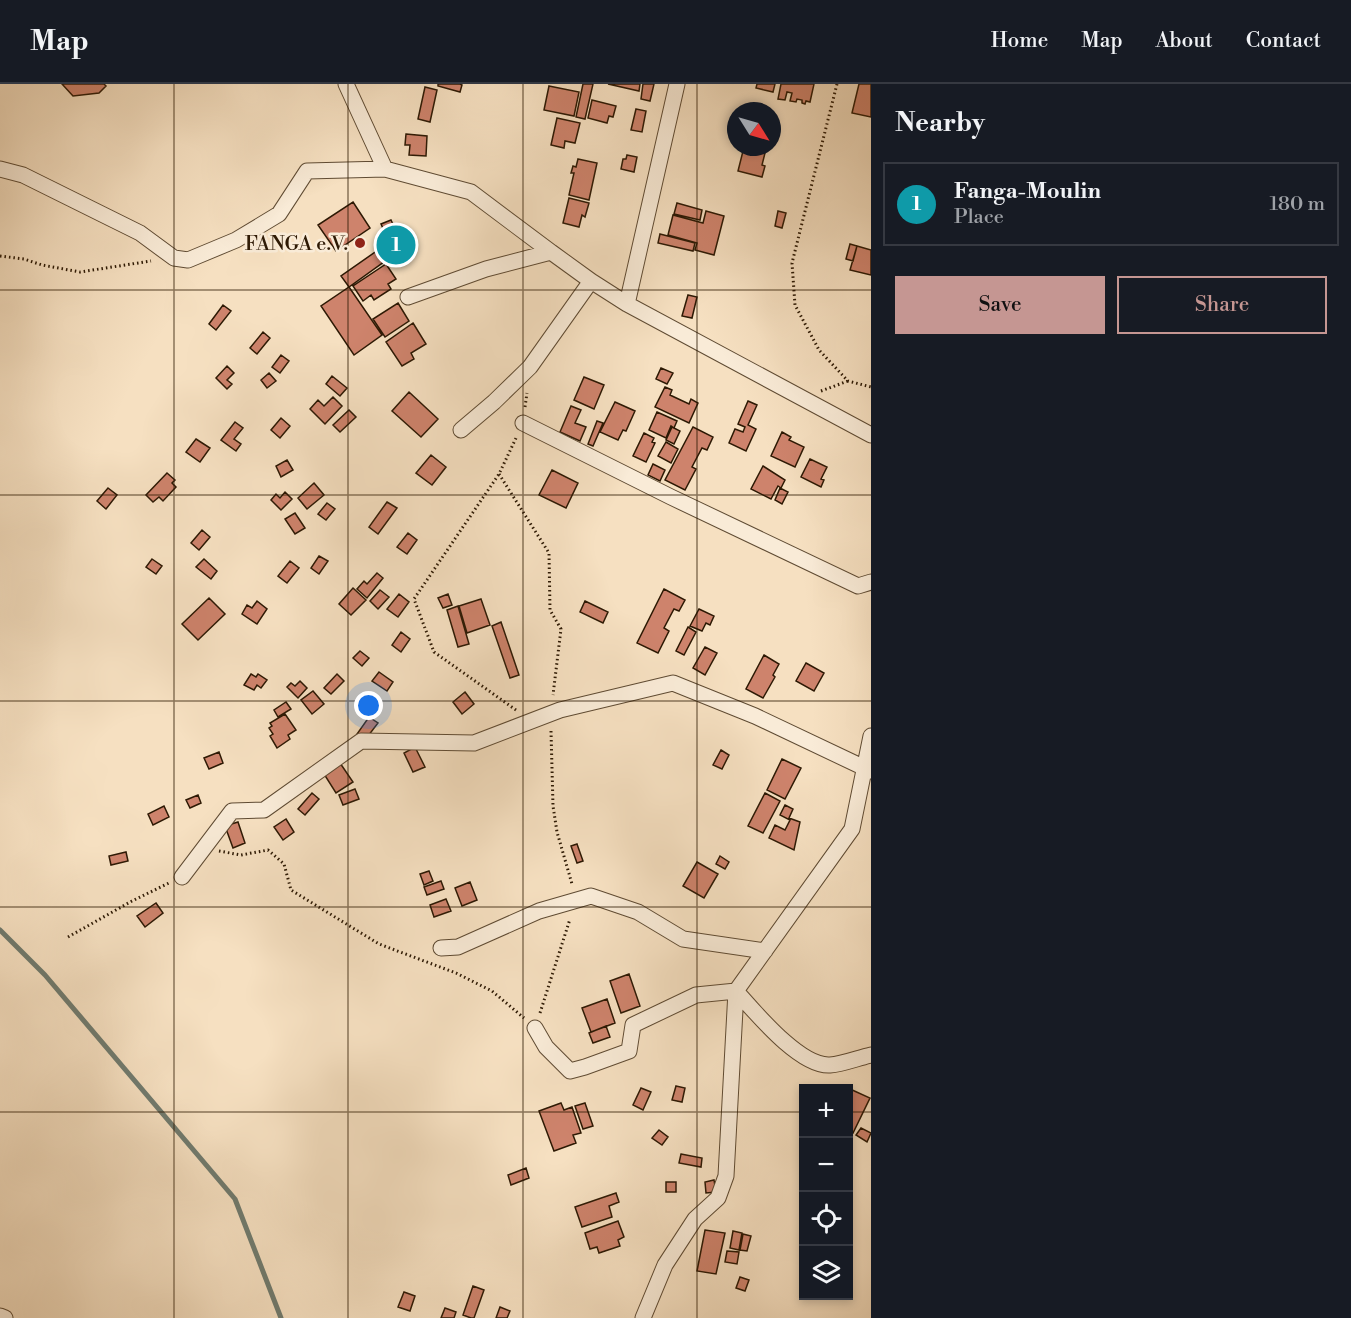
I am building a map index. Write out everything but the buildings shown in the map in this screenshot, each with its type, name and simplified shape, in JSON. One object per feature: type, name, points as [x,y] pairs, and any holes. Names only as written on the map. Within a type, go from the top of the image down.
[{"type":"street","points":[[346,84],[385,169]]},
{"type":"street","points":[[627,304],[677,84]]},
{"type":"street","points":[[0,169],[23,175],[140,233],[174,258],[188,260],[236,240],[279,214],[307,171],[385,169],[471,192],[591,281],[627,304],[871,435]]},
{"type":"street","points":[[408,297],[486,269],[551,252]]},
{"type":"street","points":[[461,430],[530,367],[591,281]]},
{"type":"street","points":[[523,423],[858,586],[871,582]]},
{"type":"street","points":[[182,877],[232,811],[264,810],[362,741],[474,742],[544,716],[673,683],[755,716],[868,769]]},
{"type":"street","points":[[643,1318],[665,1264],[695,1219],[718,1197],[726,1176],[736,991],[852,829],[868,769],[871,736]]},
{"type":"street","points":[[441,948],[458,947],[539,911],[591,896],[638,912],[683,939],[765,951]]},
{"type":"street","points":[[535,1028],[546,1047],[570,1071],[629,1051],[633,1025],[659,1011],[696,995],[736,991]]},
{"type":"street","points":[[736,991],[778,1037],[809,1059],[828,1066],[871,1055]]},
{"type":"street","points":[[0,1316],[5,1318]]},
{"type":"path","points":[[837,84],[792,263],[795,305],[819,350],[848,381],[871,387]]},
{"type":"path","points":[[0,256],[24,259],[80,273],[174,258]]},
{"type":"path","points":[[530,367],[523,423],[499,474],[414,599],[434,652],[516,710],[544,716]]},
{"type":"path","points":[[801,397],[848,381]]},
{"type":"path","points":[[216,851],[241,855],[268,850],[284,864],[291,890],[379,944],[456,973],[492,990],[535,1028],[576,901],[554,815],[544,716],[561,629],[550,610],[549,553],[499,474]]},
{"type":"path","points":[[68,938],[132,901],[182,877]]},
{"type":"waterway","points":[[0,930],[45,975],[235,1199],[281,1318]]},
{"type":"place","name":"FANGA e.V.","points":[[360,243]]},
{"type":"place","name":"Fanga-Moulin","points":[[396,245]]}]
